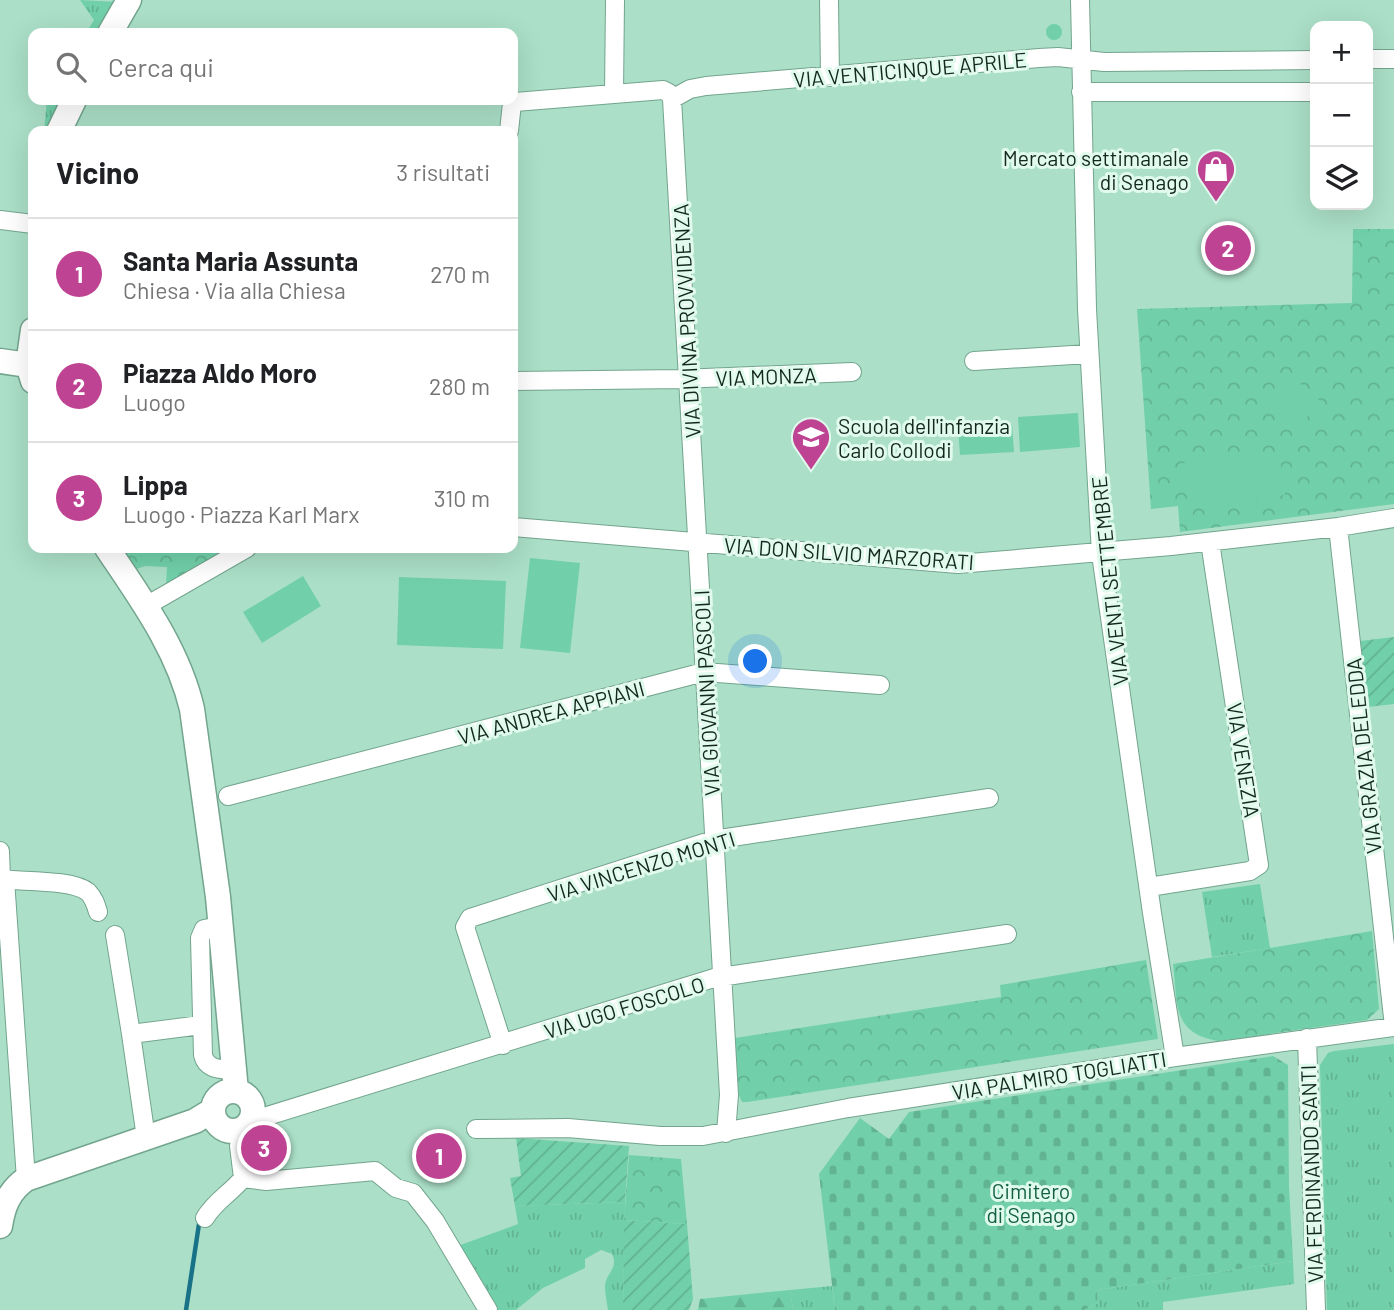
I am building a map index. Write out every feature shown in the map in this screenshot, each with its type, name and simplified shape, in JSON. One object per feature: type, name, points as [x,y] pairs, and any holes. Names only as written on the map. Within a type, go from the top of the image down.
[{"type":"street","points":[[113,28],[129,0]]},
{"type":"street","points":[[614,93],[615,0]]},
{"type":"street","points":[[829,0],[830,76]]},
{"type":"street","name":"VIA VENTI SETTEMBRE","points":[[1080,0],[1089,354],[1101,554],[1175,1057]]},
{"type":"street","name":"VIA VENTICINQUE APRILE","points":[[672,99],[690,89],[706,86],[1039,58],[1310,60]]},
{"type":"street","points":[[1373,59],[1394,59]]},
{"type":"street","points":[[518,103],[663,90],[669,93],[672,99]]},
{"type":"street","points":[[1081,92],[1310,92]]},
{"type":"street","name":"VIA DIVINA PROVVIDENZA","points":[[672,99],[698,543]]},
{"type":"street","points":[[61,126],[72,105]]},
{"type":"street","points":[[510,126],[513,105]]},
{"type":"street","points":[[0,220],[28,223]]},
{"type":"street","points":[[974,361],[1089,354]]},
{"type":"street","points":[[0,361],[28,372]]},
{"type":"street","name":"VIA MONZA","points":[[518,381],[690,379],[852,372]]},
{"type":"street","name":"VIA DON SILVIO MARZORATI","points":[[518,527],[958,564],[1101,554],[1338,527],[1394,518]]},
{"type":"street","name":"VIA GRAZIA DELEDDA","points":[[1338,527],[1394,1026]]},
{"type":"street","name":"VIA VENEZIA","points":[[1149,887],[1250,871],[1259,865],[1210,542]]},
{"type":"street","name":"VIA GIOVANNI PASCOLI","points":[[698,543],[729,1095],[726,1133]]},
{"type":"street","points":[[110,553],[165,637],[180,670],[192,709],[218,897],[230,1039],[232,1113],[243,1178],[233,1190],[216,1202],[205,1218]]},
{"type":"street","points":[[146,606],[238,553]]},
{"type":"street","name":"VIA ANDREA APPIANI","points":[[228,796],[705,672],[880,685]]},
{"type":"street","name":"VIA VINCENZO MONTI","points":[[503,1045],[464,927],[467,920],[713,840],[989,798]]},
{"type":"street","points":[[0,851],[12,1189],[5,1203],[0,1226]]},
{"type":"street","points":[[2,880],[54,883],[86,890],[99,912]]},
{"type":"street","points":[[220,926],[204,929],[200,938],[201,1025],[203,1055],[206,1063],[217,1069],[232,1113]]},
{"type":"street","name":"VIA UGO FOSCOLO","points":[[232,1113],[503,1045],[722,977],[1007,934]]},
{"type":"street","points":[[115,935],[131,1034],[154,1135]]},
{"type":"street","points":[[131,1034],[201,1025]]},
{"type":"street","name":"VIA PALMIRO TOGLIATTI","points":[[476,1129],[568,1128],[660,1136],[726,1133],[848,1108],[1394,1026]]},
{"type":"street","name":"VIA FERDINANDO SANTI","points":[[1307,1038],[1316,1310]]},
{"type":"street","points":[[729,1095],[732,1107],[752,1126]]},
{"type":"street","points":[[12,1189],[154,1135],[232,1113]]},
{"type":"street","points":[[243,1178],[266,1181],[374,1171],[396,1188],[413,1193],[435,1221],[488,1310]]},
{"type":"green space","points":[[80,0],[118,2],[104,28],[89,28],[94,20]]},
{"type":"green space","points":[[1054,24],[1060,26],[1060,38],[1054,40],[1048,38],[1046,32],[1048,26]]},
{"type":"green space","points":[[47,105],[62,105],[53,126],[44,126]]},
{"type":"green space","points":[[1353,229],[1394,229],[1394,504],[1180,532],[1178,506],[1151,509],[1137,309],[1352,303]]},
{"type":"green space","points":[[1297,381],[1321,402],[1299,426],[1276,405]]},
{"type":"green space","points":[[1078,413],[1080,447],[1020,452],[1018,417]]},
{"type":"green space","points":[[1012,424],[1014,452],[960,455],[958,427]]},
{"type":"green space","points":[[1279,452],[1285,495],[1188,507],[1183,463]]},
{"type":"green space","points":[[123,553],[221,553],[166,585],[167,567],[145,566],[131,571]]},
{"type":"green space","points":[[530,558],[580,563],[570,653],[520,648]]},
{"type":"green space","points":[[303,576],[321,606],[262,643],[243,612]]},
{"type":"green space","points":[[399,577],[506,581],[503,649],[397,645]]},
{"type":"green space","points":[[1394,637],[1394,704],[1367,707],[1360,641]]},
{"type":"green space","points":[[1260,884],[1270,948],[1212,957],[1202,892]]},
{"type":"green space","points":[[1372,931],[1379,1009],[1367,1020],[1218,1041],[1203,1037],[1184,1023],[1177,1003],[1173,964]]},
{"type":"green space","points":[[1146,960],[1158,1039],[747,1102],[742,1102],[739,1095],[735,1038],[1001,997],[1000,985]]},
{"type":"green space","points":[[1394,1044],[1394,1310],[1327,1310],[1320,1065],[1328,1053],[1334,1051]]},
{"type":"green space","name":"Cimitero di Senago","points":[[1273,1056],[1288,1065],[1289,1187],[1293,1261],[1097,1290],[1098,1303],[1084,1310],[835,1310],[819,1174],[860,1118],[889,1139],[909,1112]]},
{"type":"green space","points":[[516,1138],[629,1146],[625,1202],[515,1206],[510,1178],[521,1176]]},
{"type":"green space","points":[[629,1155],[681,1159],[687,1224],[624,1220]]},
{"type":"green space","points":[[625,1202],[623,1310],[608,1310],[605,1286],[614,1263],[612,1254],[601,1250],[585,1259],[585,1268],[543,1288],[516,1310],[493,1310],[455,1247],[518,1224],[515,1206]]},
{"type":"green space","points":[[624,1220],[687,1224],[693,1299],[689,1310],[623,1310]]},
{"type":"green space","points":[[1293,1261],[1294,1284],[1163,1302],[1163,1310],[1084,1310],[1098,1303],[1097,1290]]},
{"type":"green space","points":[[832,1286],[835,1310],[793,1310],[790,1290]]},
{"type":"green space","points":[[790,1290],[793,1310],[698,1310],[700,1299]]},
{"type":"waterway","points":[[186,1310],[199,1224]]},
{"type":"place","name":"Mercato settimanale di Senago","points":[[1216,203]]},
{"type":"place","name":"Piazza Aldo Moro","points":[[1228,248]]},
{"type":"place","name":"Scuola dell'infanzia Carlo Collodi","points":[[811,471]]},
{"type":"place","name":"Lippa","points":[[264,1148]]},
{"type":"place","name":"Santa Maria Assunta","points":[[439,1156]]}]
